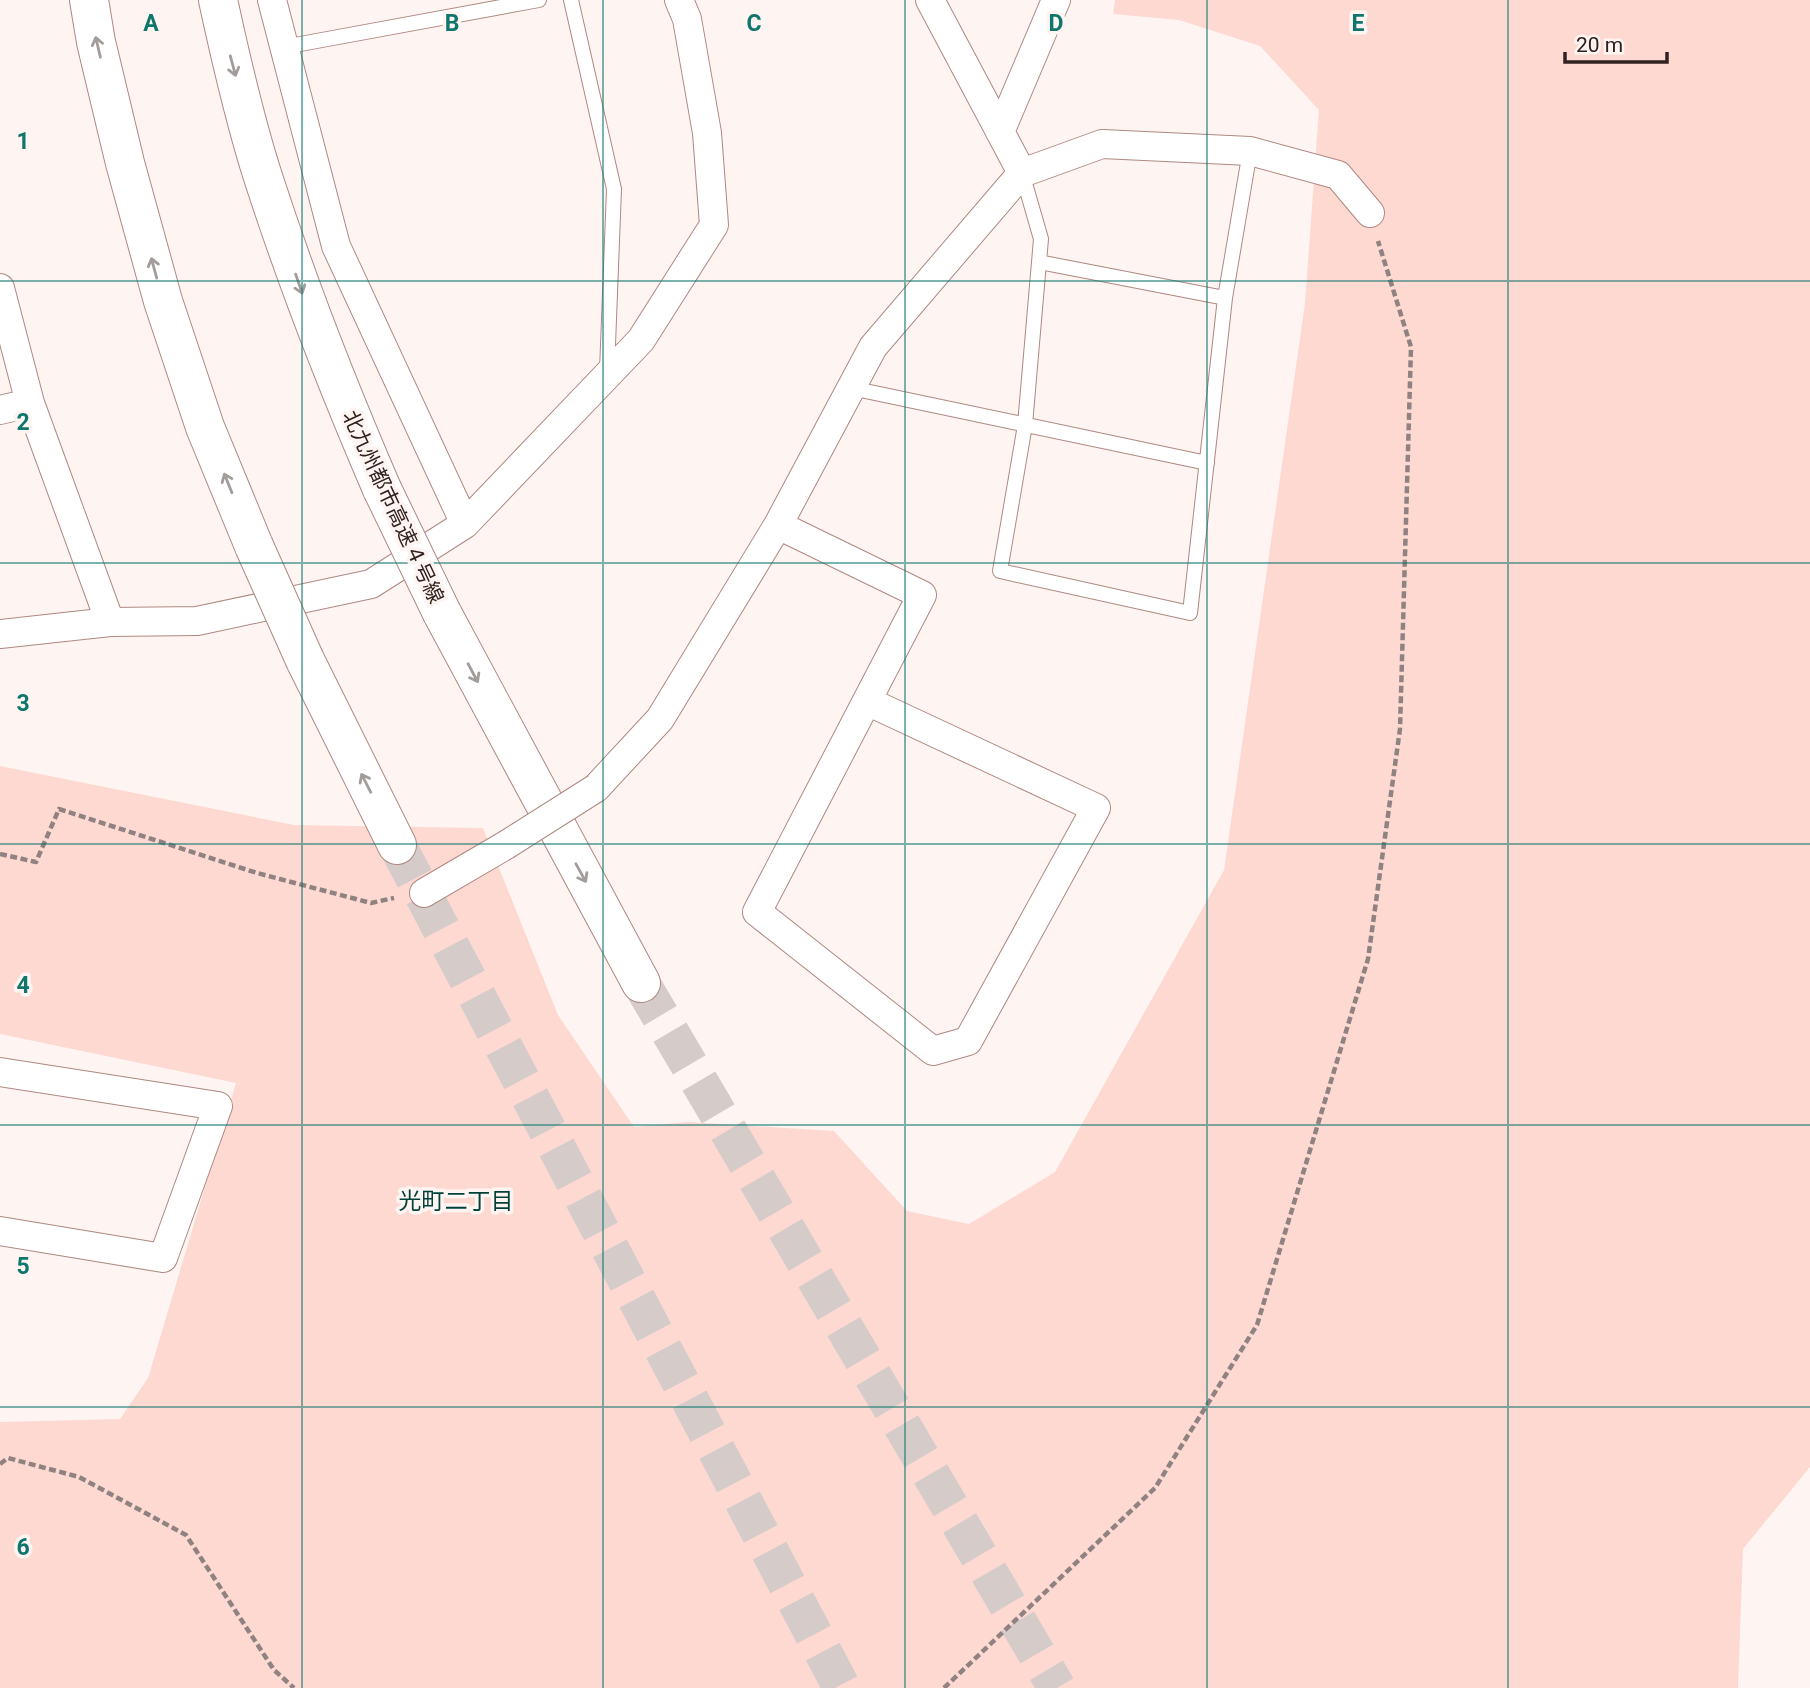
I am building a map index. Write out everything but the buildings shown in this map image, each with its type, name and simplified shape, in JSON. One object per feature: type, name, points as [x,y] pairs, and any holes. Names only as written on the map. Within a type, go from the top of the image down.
[{"type":"highway","points":[[89,0],[96,42],[122,149],[163,302],[205,427],[305,660],[397,845]]},
{"type":"highway","name":"北九州都市高速４号線","points":[[218,0],[263,178],[334,377],[382,489],[442,612],[641,983]]},
{"type":"street","points":[[272,0],[336,246],[465,524]]},
{"type":"street","points":[[0,634],[110,622],[197,621],[371,584],[465,524],[641,340],[714,225],[707,132],[687,19],[679,0]]},
{"type":"street","points":[[930,0],[1022,173]]},
{"type":"street","points":[[1000,132],[1056,0]]},
{"type":"street","points":[[424,893],[596,788],[660,719],[778,524],[873,347],[1022,173],[1102,145],[1250,151],[1338,175],[1370,213]]},
{"type":"street","points":[[0,288],[30,403],[110,622]]},
{"type":"street","points":[[0,410],[30,403]]},
{"type":"street","points":[[778,524],[922,595],[757,912],[933,1051],[968,1041],[1096,808],[867,701]]},
{"type":"street","points":[[0,1072],[218,1106],[163,1258],[0,1231]]},
{"type":"lane","points":[[284,47],[539,0]]},
{"type":"lane","points":[[570,0],[614,189],[607,376]]},
{"type":"lane","points":[[1022,173],[1041,239],[1025,425],[1000,570],[1190,613],[1225,298],[1250,151]]},
{"type":"lane","points":[[1039,262],[1225,298]]},
{"type":"lane","points":[[851,388],[1207,463]]},
{"type":"path","points":[[944,1688],[1155,1488],[1257,1325],[1368,959],[1400,729],[1411,347],[1370,213]]},
{"type":"path","points":[[0,854],[36,862],[59,809],[257,873],[370,903],[424,893]]},
{"type":"path","points":[[0,1464],[8,1458],[79,1477],[186,1535],[274,1670],[294,1688]]},
{"type":"shaded area","points":[[1115,0],[1810,0],[1810,1467],[1743,1549],[1738,1688],[0,1688],[0,1422],[120,1419],[148,1378],[236,1083],[0,1034],[0,766],[294,825],[483,828],[558,1015],[634,1127],[688,1122],[834,1131],[907,1211],[969,1224],[1055,1172],[1224,870],[1305,303],[1319,110],[1260,46],[1179,20],[1113,14]]},
{"type":"tunnel","points":[[397,845],[842,1688]]},
{"type":"tunnel","points":[[641,983],[1057,1688]]},
{"type":"district","name":"光町二丁目","points":[[456,1201]]}]
